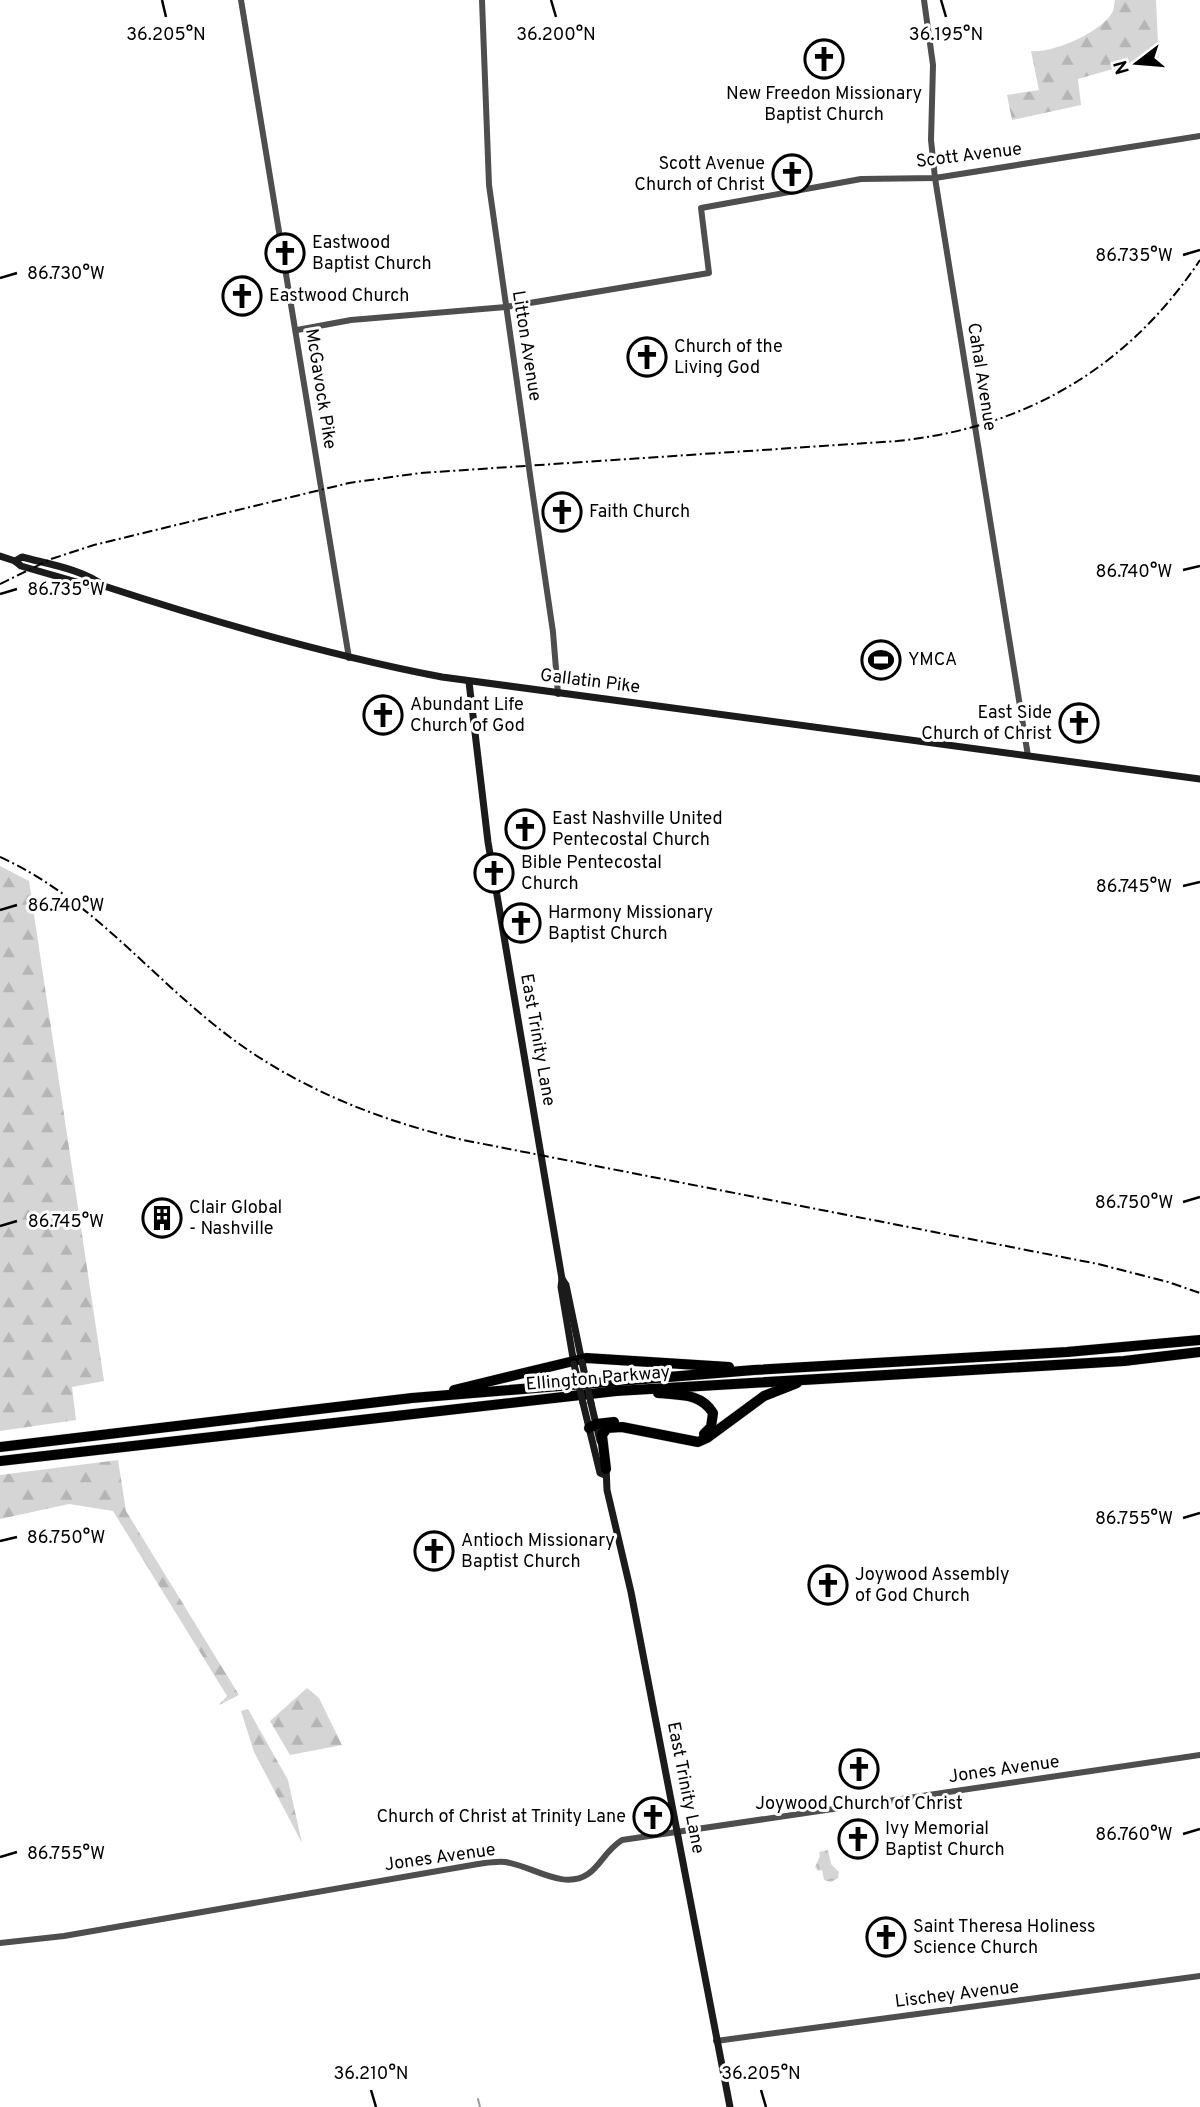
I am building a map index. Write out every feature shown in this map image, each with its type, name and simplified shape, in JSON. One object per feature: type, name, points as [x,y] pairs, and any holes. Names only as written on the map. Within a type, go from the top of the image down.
[{"type":"highway","name":"Ellington Parkway","points":[[0,1447],[412,1398],[754,1370],[1080,1351],[1200,1340]]},
{"type":"highway","name":"Ellington Parkway","points":[[0,1461],[616,1391],[1124,1361],[1200,1352]]},
{"type":"highway","points":[[412,1398],[578,1362],[754,1370]]},
{"type":"highway","points":[[597,1428],[622,1427],[698,1442],[764,1396],[811,1379]]},
{"type":"highway","points":[[597,1428],[622,1422],[696,1437],[705,1433],[713,1422],[713,1413],[703,1400],[690,1396],[616,1391]]},
{"type":"highway","points":[[597,1428],[602,1435],[606,1472]]},
{"type":"main road","name":"Gallatin Pike","points":[[0,556],[21,566],[94,587],[104,586],[183,612],[349,657],[469,682],[1200,779]]},
{"type":"main road","name":"East Trinity Lane","points":[[469,682],[488,842],[562,1279],[561,1287],[587,1403],[597,1428],[600,1473],[606,1472],[631,1592],[730,2107]]},
{"type":"street","name":"McGavock Pike","points":[[241,0],[349,657]]},
{"type":"street","name":"Litton Avenue","points":[[482,0],[487,159],[549,606],[558,694]]},
{"type":"street","name":"Cahal Avenue","points":[[924,0],[933,65],[931,147],[934,178],[1028,756]]},
{"type":"street","name":"Scott Avenue","points":[[506,307],[709,273],[701,208],[861,179],[934,178],[1200,136]]},
{"type":"street","points":[[297,330],[351,320],[506,307]]},
{"type":"street","name":"Jones Avenue","points":[[0,1943],[64,1936],[478,1864],[505,1862],[572,1880],[588,1874],[604,1854],[622,1840],[1200,1755]]},
{"type":"street","name":"Lischey Avenue","points":[[716,2041],[1200,1976]]},
{"type":"green space","points":[[1115,0],[1156,0],[1159,66],[1130,64],[1078,79],[1081,105],[1012,120],[1007,95],[1039,90],[1031,51],[1064,45],[1089,33],[1108,19]]},
{"type":"green space","points":[[0,866],[29,881],[104,1381],[72,1387],[76,1420],[0,1431]]},
{"type":"green space","points":[[118,1460],[126,1511],[239,1695],[219,1705],[227,1696],[113,1511],[69,1504],[0,1519],[0,1475]]},
{"type":"green space","points":[[307,1688],[319,1698],[342,1745],[290,1755],[270,1721]]},
{"type":"green space","points":[[248,1709],[288,1780],[302,1843],[254,1752],[241,1711]]},
{"type":"green space","points":[[828,1850],[831,1864],[839,1872],[838,1878],[831,1882],[824,1880],[822,1870],[818,1871],[815,1867],[819,1852]]},
{"type":"waterway","points":[[478,2099],[480,2107]]},
{"type":"railway","points":[[0,584],[51,559],[94,545],[349,483],[420,473],[897,441],[944,434],[988,422],[1030,406],[1069,386],[1106,361],[1140,332],[1172,298],[1200,260]]},
{"type":"railway","points":[[0,857],[62,893],[116,937],[194,1008],[249,1051],[306,1084],[367,1111],[463,1140],[1098,1264],[1200,1293]]},
{"type":"place","name":"New Freedon Missionary Baptist Church","points":[[824,59]]},
{"type":"place","name":"Scott Avenue Church of Christ","points":[[792,174]]},
{"type":"place","name":"Eastwood Baptist Church","points":[[285,253]]},
{"type":"place","name":"Eastwood Church","points":[[242,296]]},
{"type":"place","name":"Church of the Living God","points":[[647,357]]},
{"type":"place","name":"Faith Church","points":[[562,512]]},
{"type":"place","name":"YMCA","points":[[881,660]]},
{"type":"place","name":"Abundant Life Church of God","points":[[383,715]]},
{"type":"place","name":"East Side Church of Christ","points":[[1079,723]]},
{"type":"place","name":"East Nashville United Pentecostal Church","points":[[525,829]]},
{"type":"place","name":"Bible Pentecostal Church","points":[[494,873]]},
{"type":"place","name":"Harmony Missionary Baptist Church","points":[[521,923]]},
{"type":"place","name":"Clair Global - Nashville","points":[[162,1218]]},
{"type":"place","name":"Antioch Missionary Baptist Church","points":[[434,1551]]},
{"type":"place","name":"Joywood Assembly of God Church","points":[[828,1585]]},
{"type":"place","name":"Joywood Church of Christ","points":[[859,1769]]},
{"type":"place","name":"Church of Christ at Trinity Lane","points":[[653,1817]]},
{"type":"place","name":"Ivy Memorial Baptist Church","points":[[858,1839]]},
{"type":"place","name":"Saint Theresa Holiness Science Church","points":[[886,1937]]}]
